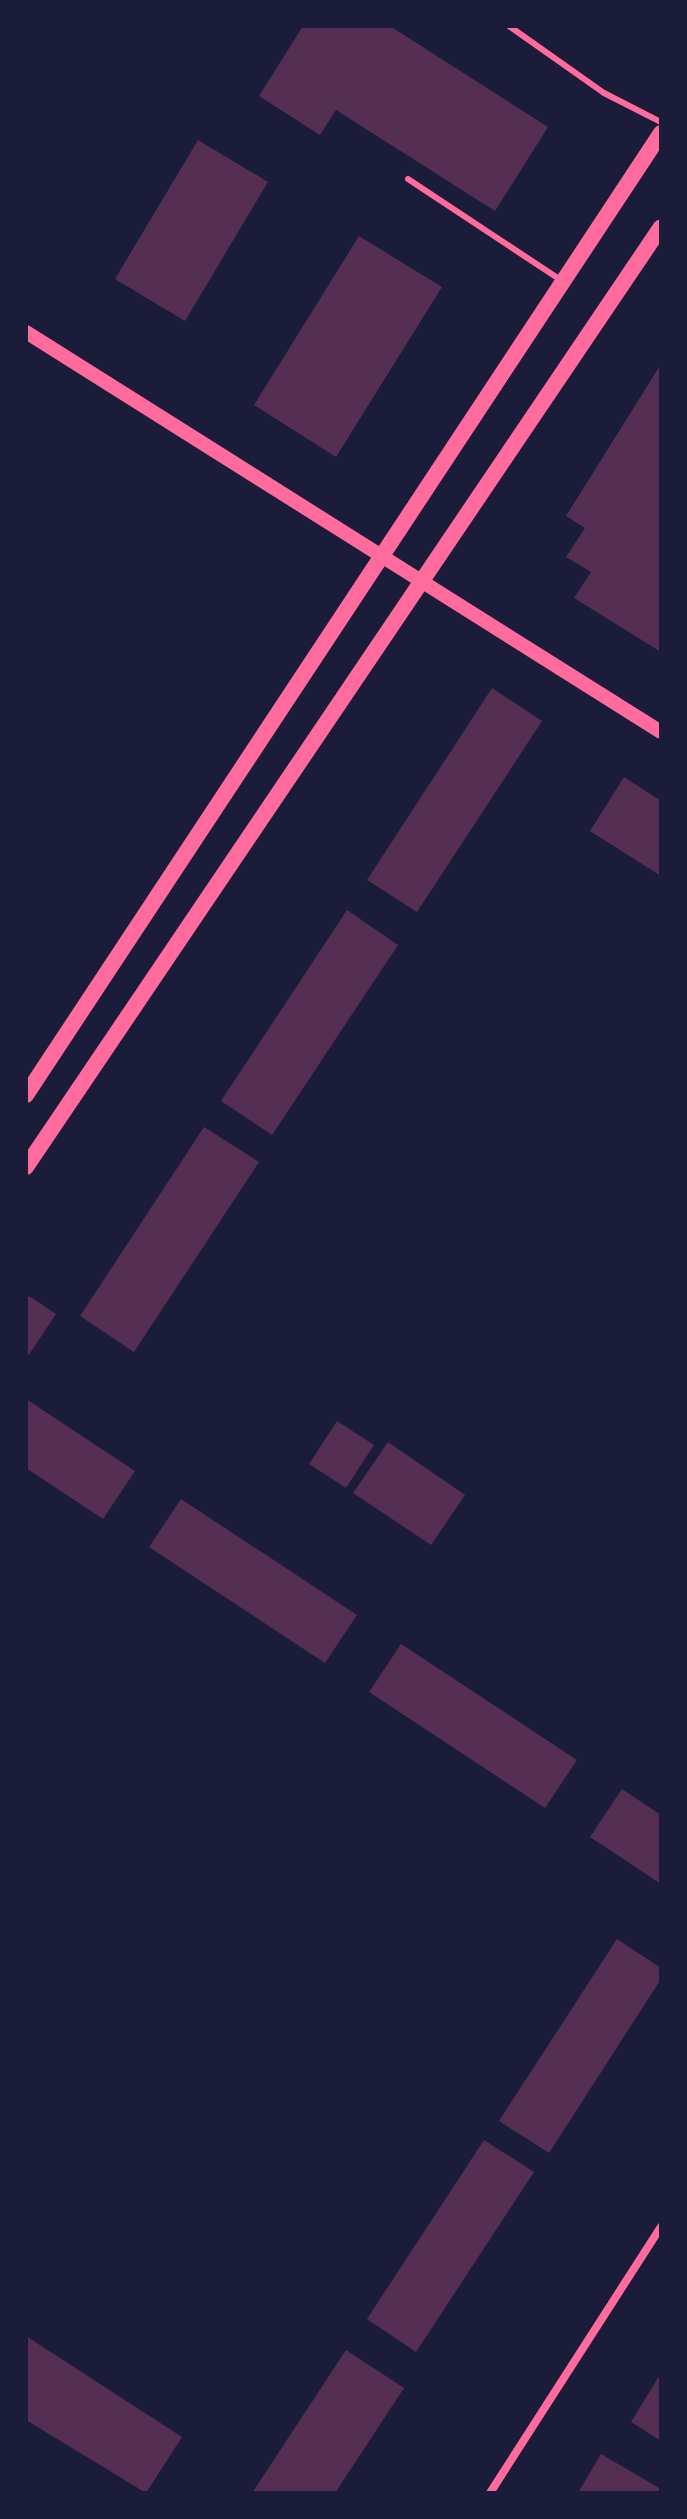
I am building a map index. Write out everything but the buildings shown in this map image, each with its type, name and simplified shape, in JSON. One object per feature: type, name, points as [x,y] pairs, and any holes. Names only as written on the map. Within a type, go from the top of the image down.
[{"type":"main road","points":[[26,1095],[661,133]]},
{"type":"main road","points":[[26,1167],[415,582],[661,227]]},
{"type":"street","points":[[26,332],[379,560],[661,732]]},
{"type":"street","points":[[490,2493],[661,2227]]},
{"type":"lane","points":[[509,26],[604,93],[661,122]]},
{"type":"lane","points":[[408,179],[563,281]]}]
